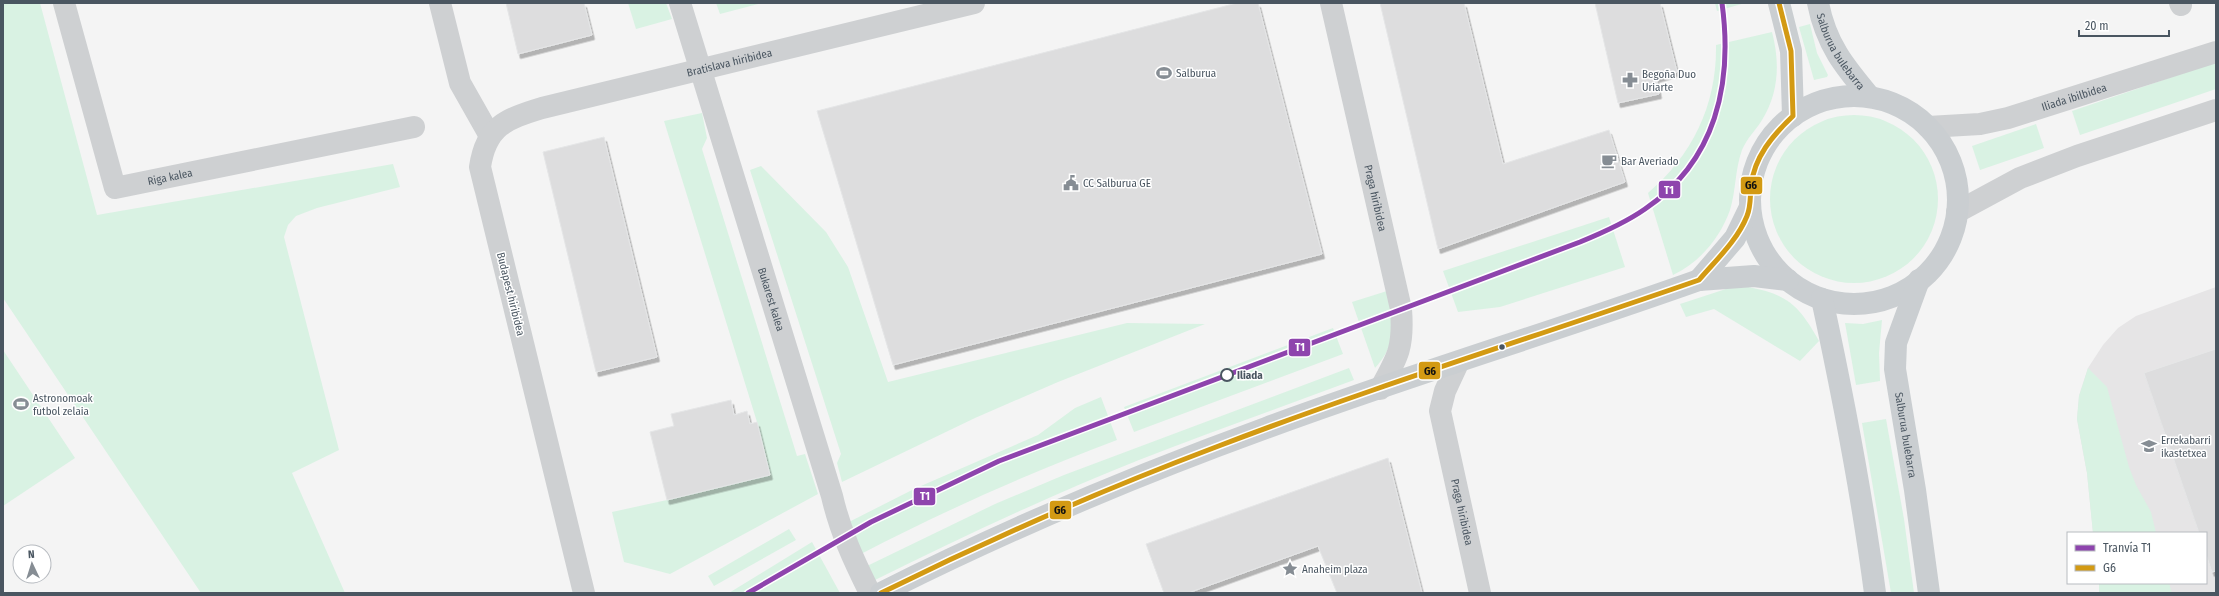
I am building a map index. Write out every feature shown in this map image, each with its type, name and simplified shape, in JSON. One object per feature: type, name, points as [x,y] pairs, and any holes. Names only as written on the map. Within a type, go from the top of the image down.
[{"type":"main road","points":[[1779,3],[1791,51],[1793,116]]},
{"type":"main road","name":"Salburua bulebarra","points":[[1818,3],[1821,17],[1830,42],[1842,63],[1870,97]]},
{"type":"main road","points":[[1849,96],[1870,97],[1891,103],[1911,113],[1928,127],[1946,152],[1955,175],[1958,193],[1957,212],[1953,231],[1945,250],[1934,266],[1920,280],[1898,294],[1873,302],[1848,304],[1822,299],[1805,291],[1788,280],[1773,265],[1762,248],[1754,228],[1750,207],[1751,186],[1756,166],[1764,147],[1777,130],[1793,116],[1810,106],[1829,99],[1849,96]]},
{"type":"main road","points":[[1699,280],[1735,238],[1750,207]]},
{"type":"main road","points":[[881,593],[962,553],[1146,474],[1268,427],[1699,280],[1754,276],[1788,280]]},
{"type":"main road","name":"Salburua bulebarra","points":[[1920,280],[1896,343],[1894,370],[1915,490],[1929,593]]},
{"type":"main road","points":[[1822,299],[1844,406],[1867,533],[1875,593]]},
{"type":"street","name":"Riga kalea","points":[[64,3],[114,188],[414,127]]},
{"type":"street","points":[[440,3],[460,83],[490,136]]},
{"type":"street","name":"Bukarest kalea","points":[[680,3],[699,71],[832,496],[838,523],[870,593]]},
{"type":"street","name":"Bratislava hiribidea","points":[[490,136],[506,121],[530,112],[974,3]]},
{"type":"street","name":"Praga hiribidea","points":[[1331,3],[1401,309],[1403,337],[1398,357],[1380,389]]},
{"type":"street","name":"Iliada ibilbidea","points":[[1928,127],[1980,124],[2008,118],[2216,52]]},
{"type":"street","points":[[1957,212],[2020,178],[2076,156],[2216,110]]},
{"type":"street","name":"Budapest hiribidea","points":[[490,136],[483,150],[480,167],[584,593]]},
{"type":"street","name":"Praga hiribidea","points":[[1458,363],[1445,391],[1440,411],[1480,593]]},
{"type":"shaded area","name":"Errekabarri ikastetxea","points":[[2216,287],[2216,593],[2099,593],[2099,584],[2207,584],[2207,532],[2093,532],[2087,473],[2077,419],[2079,396],[2088,368],[2103,345],[2118,328],[2136,316]]},
{"type":"green space","points":[[3,3],[40,3],[97,215],[393,164],[400,187],[317,208],[296,216],[288,225],[284,237],[339,450],[292,473],[345,593],[201,593],[3,298]]},
{"type":"green space","points":[[628,3],[666,3],[672,19],[636,29]]},
{"type":"green space","points":[[716,3],[762,3],[720,14]]},
{"type":"green space","points":[[1715,3],[1745,3],[1717,11]]},
{"type":"green space","points":[[1810,24],[1817,53],[1828,75],[1827,77],[1814,80],[1799,27]]},
{"type":"green space","points":[[1772,32],[1775,43],[1777,66],[1775,88],[1768,110],[1742,150],[1730,210],[1726,220],[1721,230],[1708,248],[1683,270],[1673,275],[1648,193],[1678,162],[1690,145],[1699,127],[1707,108],[1712,88],[1716,45]]},
{"type":"green space","points":[[2216,62],[2216,89],[2080,135],[2072,111]]},
{"type":"green space","points":[[702,113],[707,138],[702,149],[797,456],[805,454],[818,494],[670,574],[624,562],[612,512],[667,500],[757,422],[664,121]]},
{"type":"green space","points":[[1854,115],[1878,119],[1894,125],[1907,134],[1919,146],[1928,159],[1934,175],[1938,199],[1934,223],[1928,239],[1919,252],[1907,264],[1894,273],[1878,279],[1854,283],[1830,279],[1814,273],[1801,264],[1789,252],[1780,239],[1774,223],[1770,199],[1774,175],[1780,159],[1789,146],[1801,134],[1814,125],[1830,119]]},
{"type":"green space","points":[[2036,124],[2044,148],[1980,170],[1972,146]]},
{"type":"green space","points":[[761,166],[826,232],[848,267],[888,382],[1127,323],[1205,324],[1058,382],[975,418],[842,482],[837,463],[841,454],[750,170]]},
{"type":"green space","points":[[1609,217],[1625,267],[1500,307],[1458,312],[1443,271]]},
{"type":"green space","points":[[1748,287],[1762,290],[1783,298],[1806,319],[1819,341],[1800,361],[1714,309],[1686,317],[1680,304],[1729,288]]},
{"type":"green space","points":[[1387,291],[1392,322],[1391,340],[1383,358],[1375,368],[1352,302]]},
{"type":"green space","points":[[1882,320],[1879,353],[1880,381],[1856,385],[1845,323],[1863,324]]},
{"type":"green space","points":[[1333,328],[1343,354],[1134,432],[1124,407]]},
{"type":"green space","name":"Astronomoak futbol zelaia","points":[[3,350],[75,458],[3,506]]},
{"type":"green space","points":[[1349,368],[1354,380],[1192,439],[1105,474],[1006,517],[875,580],[867,566],[995,504],[1064,475]]},
{"type":"green space","points":[[2088,368],[2107,387],[2129,467],[2136,485],[2151,512],[2156,532],[2093,532],[2087,473],[2077,419],[2079,396]]},
{"type":"green space","points":[[1101,397],[1117,440],[987,493],[861,554],[845,524],[914,489],[1038,435],[1075,408]]},
{"type":"green space","points":[[1886,419],[1904,519],[1914,593],[1891,593],[1862,423]]},
{"type":"green space","points":[[789,529],[796,540],[714,586],[708,576]]},
{"type":"green space","points":[[812,542],[840,593],[729,593],[737,588]]},
{"type":"green space","points":[[2099,584],[2169,584],[2172,593],[2099,593]]},
{"type":"building","points":[[506,3],[584,3],[592,35],[518,54]]},
{"type":"building","name":"CC Salburua GE","points":[[1237,3],[1258,3],[1322,254],[893,365],[817,111]]},
{"type":"building","points":[[1380,3],[1464,3],[1503,164],[1609,130],[1625,182],[1438,249]]},
{"type":"building","points":[[1595,3],[1660,3],[1677,72],[1656,78],[1659,94],[1618,103]]},
{"type":"building","points":[[604,137],[657,357],[596,372],[543,152]]},
{"type":"building","points":[[2216,349],[2216,571],[2212,572],[2207,557],[2207,532],[2199,532],[2144,373]]},
{"type":"building","points":[[731,400],[734,415],[747,411],[750,424],[757,422],[770,475],[667,500],[650,432],[674,426],[671,414]]},
{"type":"building","points":[[1388,458],[1422,593],[1337,593],[1318,546],[1188,593],[1164,593],[1146,544]]},
{"type":"tram line","name":"T1","points":[[748,593],[871,522],[999,461],[1580,242],[1630,219],[1669,190],[1689,168],[1703,144],[1714,118],[1721,91],[1725,63],[1725,33],[1722,3]]},
{"type":"transit line","name":"G6","points":[[881,593],[963,553],[1047,516],[1131,480],[1216,447],[1396,382],[1699,280],[1738,234],[1749,209],[1753,175],[1760,156],[1778,131],[1793,116],[1791,51],[1779,3]]},
{"type":"place","name":"Salburua","points":[[1164,73]]},
{"type":"place","name":"Begoña Duo Uriarte","points":[[1630,80]]},
{"type":"place","name":"Bar Averiado","points":[[1609,161]]},
{"type":"place","name":"CC Salburua GE","points":[[1071,183]]},
{"type":"place","name":"Iliada","points":[[1227,375]]},
{"type":"place","name":"Astronomoak futbol zelaia","points":[[21,404]]},
{"type":"place","name":"Errekabarri ikastetxea","points":[[2149,446]]},
{"type":"place","name":"Anaheim plaza","points":[[1290,569]]}]
